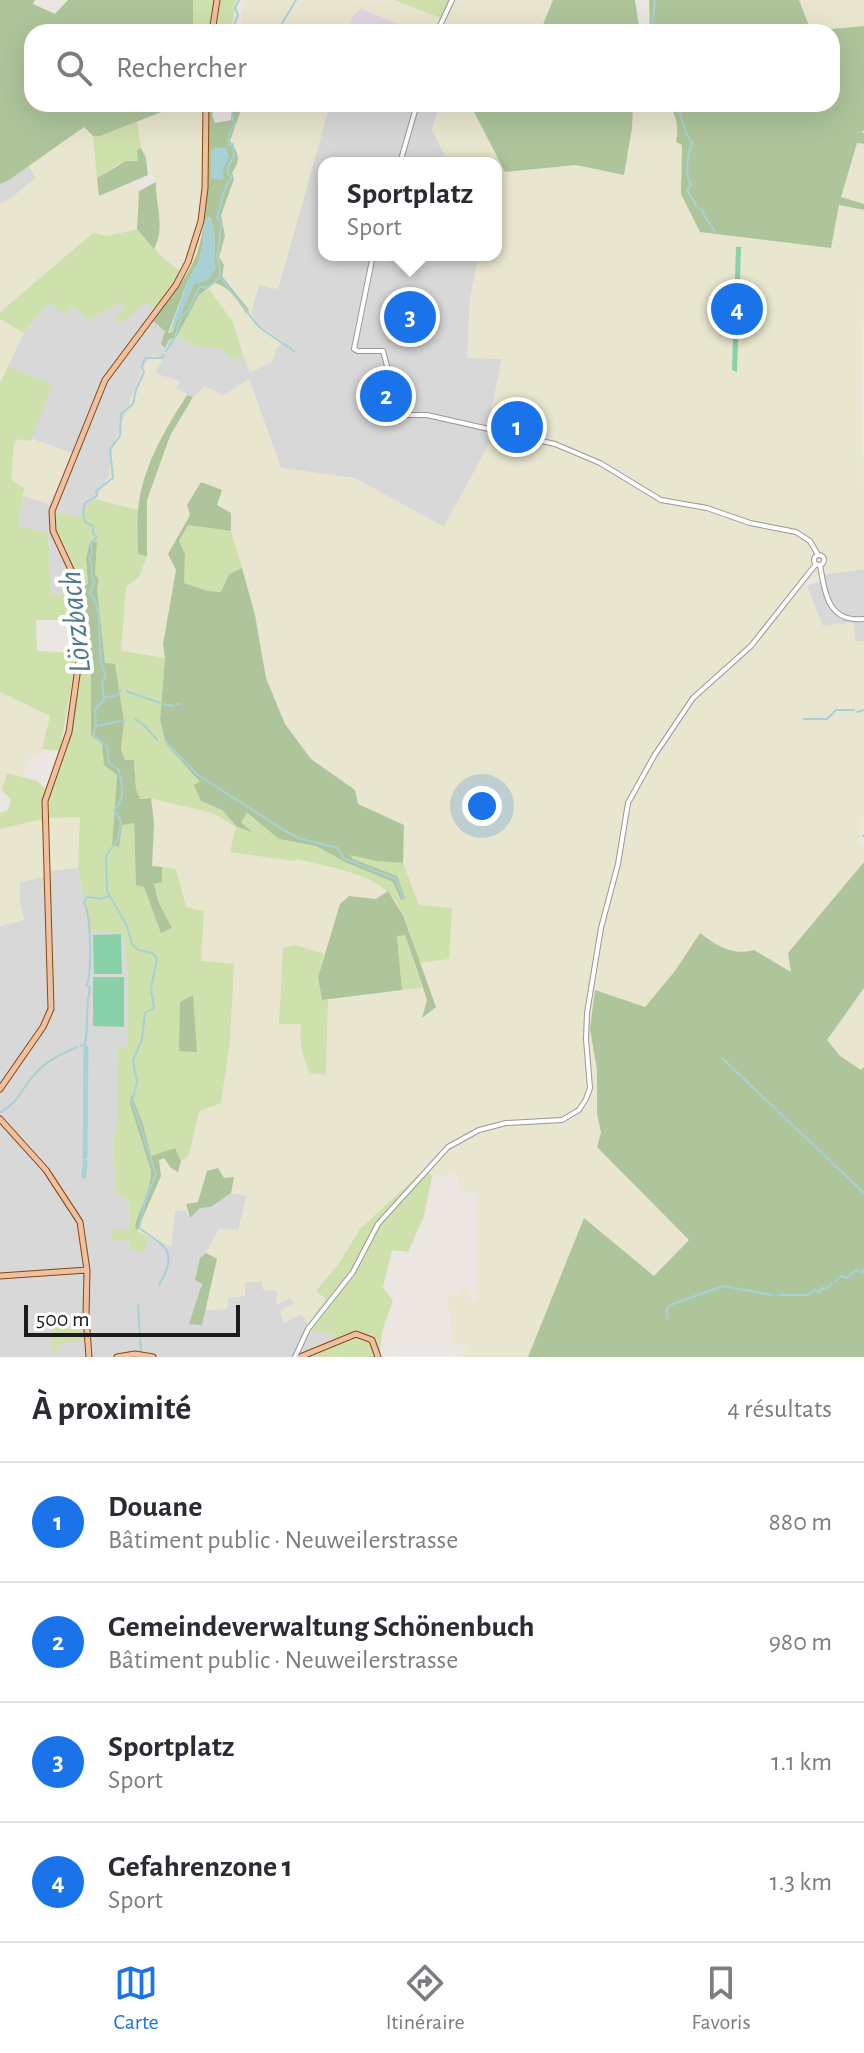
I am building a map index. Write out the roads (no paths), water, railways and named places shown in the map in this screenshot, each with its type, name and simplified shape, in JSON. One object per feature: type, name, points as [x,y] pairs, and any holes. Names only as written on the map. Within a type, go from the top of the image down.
[{"type":"main road","points":[[213,24],[217,0]]},
{"type":"main road","points":[[0,1089],[43,1027],[51,1009],[45,801],[69,732],[81,646],[74,576],[53,531],[52,511],[105,380],[176,285],[188,262],[201,221],[205,188],[206,112]]},
{"type":"main road","points":[[0,1119],[35,1156],[79,1220],[87,1270],[89,1357]]},
{"type":"main road","points":[[0,1276],[87,1270]]},
{"type":"main road","points":[[298,1355],[360,1334],[374,1342],[378,1357]]},
{"type":"main road","points":[[117,1357],[142,1354],[153,1357]]},
{"type":"street","points":[[441,24],[452,0]]},
{"type":"street","points":[[402,157],[415,112]]},
{"type":"street","points":[[298,1355],[302,1339],[350,1278],[368,1240],[390,1209],[448,1147],[479,1130],[506,1123],[562,1120],[579,1110],[590,1088],[587,1013],[604,912],[618,864],[628,803],[654,756],[693,698],[751,646],[824,558],[818,555],[810,541],[786,529],[750,523],[707,508],[661,500],[600,463],[555,444],[427,415],[400,415],[383,351],[355,351],[354,346],[372,261]]},
{"type":"street","points":[[818,555],[814,559],[827,598],[835,610],[846,619],[864,619]]},
{"type":"water","points":[[226,148],[229,156],[223,171],[224,178],[220,180],[211,178],[211,150]]},
{"type":"water","points":[[208,217],[214,228],[216,268],[209,279],[194,284],[169,334],[188,280],[198,264]]},
{"type":"waterway","name":"Lörzbach","points":[[235,24],[238,15],[235,8],[239,0]]},
{"type":"waterway","points":[[282,24],[296,0]]},
{"type":"waterway","points":[[653,24],[655,0]]},
{"type":"waterway","name":"Lörzbach","points":[[166,351],[175,337],[182,315],[188,311],[200,286],[205,288],[211,285],[220,274],[217,254],[222,224],[217,218],[225,188],[232,177],[228,174],[228,168],[234,155],[233,144],[229,145],[228,139],[235,124],[233,112]]},
{"type":"waterway","points":[[679,112],[692,143],[687,170],[691,185],[687,190],[697,207],[704,211],[715,232]]},
{"type":"waterway","points":[[219,276],[259,327],[294,351]]},
{"type":"waterway","name":"Lörzbach","points":[[159,1285],[169,1257],[162,1245],[139,1228],[156,1174],[132,1102],[137,1082],[133,1060],[142,1040],[145,1013],[154,1008],[151,989],[157,958],[132,944],[127,926],[107,891],[106,856],[118,839],[121,821],[114,810],[122,796],[122,786],[118,769],[109,763],[107,746],[93,735],[95,709],[104,700],[102,683],[106,675],[100,656],[98,611],[90,594],[94,582],[89,558],[92,555],[91,543],[97,537],[93,526],[85,522],[83,512],[85,503],[97,496],[96,491],[113,478],[110,449],[120,436],[121,414],[133,404],[144,372],[145,358],[162,358],[164,355]]},
{"type":"waterway","points":[[105,697],[116,696],[121,690]]},
{"type":"waterway","points":[[126,691],[160,703]]},
{"type":"waterway","points":[[163,704],[173,706]]},
{"type":"waterway","points":[[804,719],[827,719],[836,710],[854,710]]},
{"type":"waterway","points":[[857,712],[864,710]]},
{"type":"waterway","points":[[134,718],[157,740]]},
{"type":"waterway","points":[[96,726],[125,720]]},
{"type":"waterway","points":[[165,741],[198,775],[287,832],[301,839],[338,848],[343,858],[396,879],[403,899]]},
{"type":"waterway","points":[[81,1046],[85,1044],[90,988],[87,985],[89,930],[84,902],[87,897],[100,899],[109,896]]},
{"type":"waterway","points":[[1,1112],[12,1104],[43,1066],[77,1047]]},
{"type":"waterway","points":[[85,1157],[86,1048]]},
{"type":"waterway","points":[[722,1058],[864,1193]]},
{"type":"waterway","points":[[84,1176],[85,1162]]},
{"type":"waterway","points":[[835,1282],[841,1276],[847,1278],[856,1270],[862,1273],[864,1270]]},
{"type":"waterway","points":[[778,1295],[807,1295],[815,1290],[820,1293],[821,1288],[826,1289],[832,1283]]},
{"type":"waterway","points":[[667,1318],[667,1308],[673,1304],[723,1286],[772,1295]]},
{"type":"waterway","points":[[138,1305],[141,1352]]},
{"type":"place","name":"Gefahrenzone 1","points":[[737,309]]},
{"type":"place","name":"Sportplatz","points":[[410,317]]},
{"type":"place","name":"Gemeindeverwaltung Schönenbuch","points":[[386,396]]},
{"type":"place","name":"Douane","points":[[517,427]]}]
